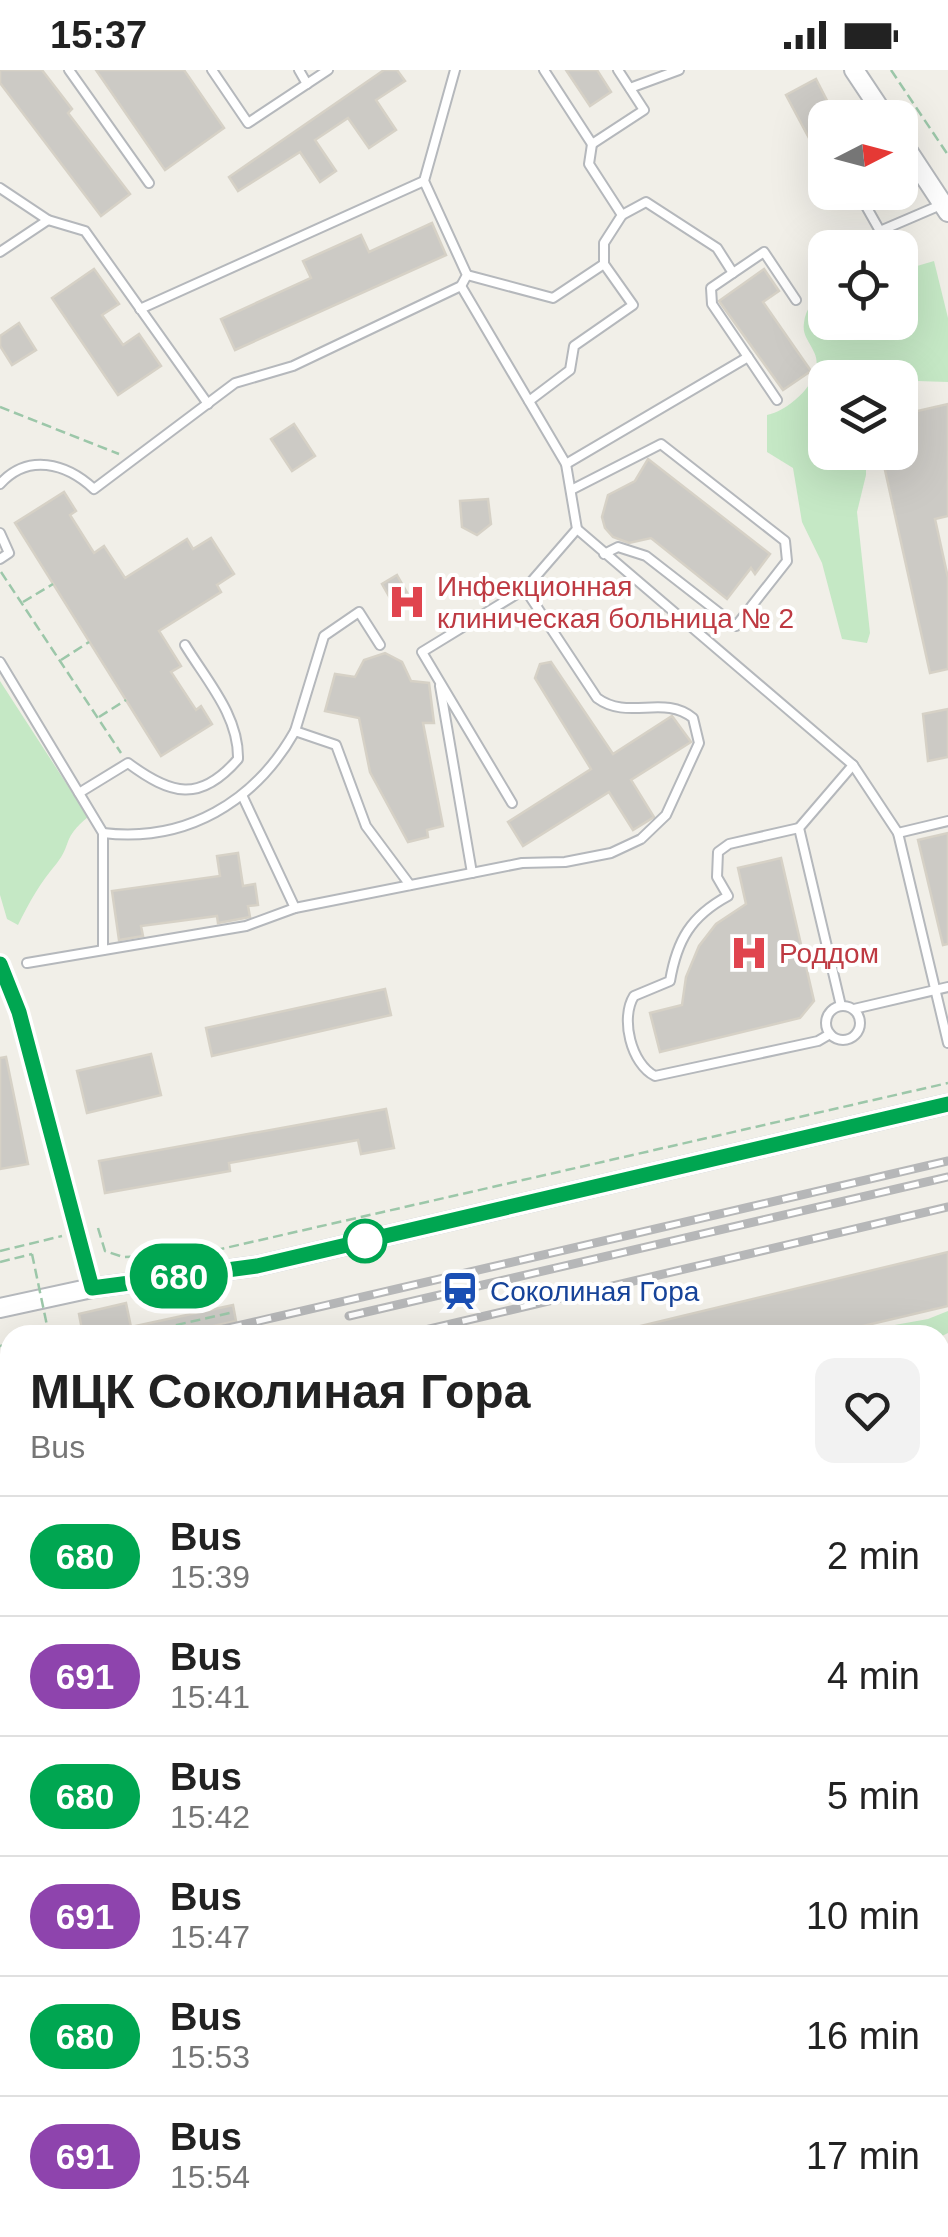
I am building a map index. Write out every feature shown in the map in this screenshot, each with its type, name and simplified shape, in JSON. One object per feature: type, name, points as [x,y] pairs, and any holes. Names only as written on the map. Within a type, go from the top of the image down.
[{"type":"street","points":[[854,70],[874,100]]},
{"type":"street","points":[[918,166],[946,208]]},
{"type":"street","points":[[1,966],[19,1012],[92,1288]]},
{"type":"street","points":[[0,1308],[92,1288],[257,1266],[948,1104]]},
{"type":"lane","points":[[69,70],[148,183]]},
{"type":"lane","points":[[212,70],[248,123],[328,70]]},
{"type":"lane","points":[[298,70],[308,84]]},
{"type":"lane","points":[[455,70],[424,181],[467,275]]},
{"type":"lane","points":[[544,70],[592,144],[588,164],[622,216]]},
{"type":"lane","points":[[592,144],[644,110],[618,70]]},
{"type":"lane","points":[[630,88],[680,70]]},
{"type":"lane","points":[[140,309],[424,181]]},
{"type":"lane","points":[[0,188],[48,220],[84,231],[208,404]]},
{"type":"lane","points":[[529,401],[570,370],[574,346],[633,305],[604,264],[604,242],[622,216],[646,202],[717,248],[734,273]]},
{"type":"lane","points":[[868,210],[880,231],[946,208]]},
{"type":"lane","points":[[0,252],[48,220]]},
{"type":"lane","points":[[777,400],[712,304],[711,288],[764,252],[796,300]]},
{"type":"lane","points":[[467,275],[553,298],[604,264]]},
{"type":"lane","points":[[0,484],[12,471],[54,465],[76,472],[94,489],[235,383],[293,366],[461,286],[467,275]]},
{"type":"lane","points":[[461,286],[566,464],[578,529],[853,766],[898,833],[948,1043]]},
{"type":"lane","points":[[566,464],[748,357]]},
{"type":"lane","points":[[573,490],[660,444],[785,541],[787,561],[736,626],[646,556],[618,547],[604,554]]},
{"type":"lane","points":[[512,803],[422,652],[525,589],[578,529]]},
{"type":"lane","points":[[0,534],[9,552],[0,559]]},
{"type":"lane","points":[[27,963],[246,926],[294,908],[472,873],[611,853],[641,839],[666,814],[699,743],[693,718],[668,706],[630,712],[610,708],[597,698],[525,589]]},
{"type":"lane","points":[[104,833],[144,835],[180,828],[227,808],[279,759],[295,731],[324,636],[359,612],[380,645]]},
{"type":"lane","points":[[79,793],[128,762],[152,781],[176,791],[204,787],[222,777],[238,759],[238,737],[232,722],[185,645]]},
{"type":"lane","points":[[0,662],[104,833],[103,950]]},
{"type":"lane","points":[[440,682],[472,873]]},
{"type":"lane","points":[[295,731],[336,745],[366,826],[410,885]]},
{"type":"lane","points":[[853,766],[799,828],[730,844],[718,852],[717,878],[728,896],[704,910],[685,930],[670,982],[634,996],[627,1020],[638,1063],[655,1076],[818,1040],[830,1034],[846,1040],[857,1034],[860,1021],[854,1009]]},
{"type":"lane","points":[[242,795],[294,908]]},
{"type":"lane","points":[[898,833],[948,821]]},
{"type":"lane","points":[[799,828],[841,1006]]},
{"type":"lane","points":[[0,991],[1,966]]},
{"type":"lane","points":[[841,1006],[854,1009],[948,987]]},
{"type":"lane","points":[[830,1034],[826,1019],[841,1006]]},
{"type":"path","points":[[891,70],[948,155]]},
{"type":"path","points":[[0,407],[132,460]]},
{"type":"path","points":[[0,571],[128,762]]},
{"type":"path","points":[[22,603],[53,584]]},
{"type":"path","points":[[60,661],[89,642]]},
{"type":"path","points":[[98,718],[126,700]]},
{"type":"path","points":[[98,1228],[106,1251],[123,1256],[199,1254],[948,1083]]},
{"type":"path","points":[[0,1251],[66,1235]]},
{"type":"path","points":[[0,1262],[32,1254],[47,1325]]},
{"type":"path","points":[[177,1325],[234,1312]]},
{"type":"green space","points":[[934,261],[948,318],[948,382],[918,381],[918,360],[816,360],[805,335],[808,309],[808,340],[918,340],[918,266]]},
{"type":"green space","points":[[808,386],[808,470],[866,470],[857,512],[870,633],[867,643],[842,639],[822,563],[802,522],[793,468],[767,452],[767,415]]},
{"type":"green space","points":[[0,681],[88,817],[71,836],[18,925],[7,919],[0,895]]},
{"type":"green space","points":[[948,1311],[948,1325],[895,1325]]},
{"type":"building","points":[[0,70],[42,70],[72,109],[68,113],[130,194],[101,216],[0,83]]},
{"type":"building","points":[[96,70],[184,70],[224,128],[165,170]]},
{"type":"building","points":[[384,70],[397,70],[405,81],[376,100],[396,130],[369,148],[348,118],[315,140],[336,171],[320,182],[300,152],[238,191],[229,177]]},
{"type":"building","points":[[566,70],[597,70],[611,92],[590,106]]},
{"type":"building","points":[[816,79],[827,100],[808,100],[808,136],[786,95]]},
{"type":"building","points":[[432,223],[446,255],[235,350],[221,319],[311,278],[303,261],[361,235],[369,252]]},
{"type":"building","points":[[94,269],[119,304],[102,315],[123,345],[139,334],[161,366],[118,395],[52,298]]},
{"type":"building","points":[[764,269],[779,291],[763,302],[808,367],[808,373],[783,390],[719,301]]},
{"type":"building","points":[[19,323],[36,350],[12,365],[0,346],[0,336]]},
{"type":"building","points":[[948,404],[948,516],[935,519],[948,578],[948,669],[930,673],[885,470],[918,470],[918,411]]},
{"type":"building","points":[[294,424],[315,456],[292,471],[271,439]]},
{"type":"building","points":[[648,459],[770,554],[755,574],[751,568],[727,599],[651,538],[629,543],[613,537],[605,528],[602,517],[608,495],[635,481]]},
{"type":"building","points":[[64,492],[76,511],[70,515],[94,553],[104,546],[125,578],[187,539],[193,549],[211,538],[234,574],[217,585],[221,592],[159,631],[181,666],[171,672],[196,710],[201,706],[212,724],[161,756],[15,523]]},
{"type":"building","points":[[488,499],[491,524],[477,535],[462,527],[460,501]]},
{"type":"building","points":[[397,575],[413,603],[398,612],[382,584]]},
{"type":"building","points":[[385,653],[402,662],[411,681],[429,683],[434,723],[423,723],[443,826],[427,830],[428,837],[408,842],[370,772],[359,718],[325,711],[335,674],[355,677],[364,660]]},
{"type":"building","points":[[551,662],[613,754],[672,716],[691,742],[631,780],[654,817],[633,830],[609,792],[523,846],[508,822],[591,769],[535,678],[540,664]]},
{"type":"building","points":[[948,709],[948,757],[928,761],[923,714]]},
{"type":"building","points":[[948,833],[948,944],[943,945],[918,840]]},
{"type":"building","points":[[238,853],[243,886],[255,884],[258,905],[248,906],[250,917],[218,923],[217,916],[141,926],[143,936],[119,940],[112,891],[220,876],[217,856]]},
{"type":"building","name":"Роддом","points":[[781,858],[814,1001],[800,1018],[660,1052],[650,1013],[682,1005],[686,977],[699,946],[716,924],[746,904],[738,868]]},
{"type":"building","points":[[385,989],[391,1015],[212,1056],[206,1028]]},
{"type":"building","points":[[151,1054],[161,1095],[87,1113],[77,1071]]},
{"type":"building","points":[[6,1057],[28,1164],[0,1169],[0,1058]]},
{"type":"building","points":[[386,1109],[394,1148],[361,1154],[358,1140],[229,1163],[230,1171],[105,1193],[99,1161]]},
{"type":"building","points":[[948,1252],[948,1306],[867,1325],[645,1325]]},
{"type":"building","points":[[126,1303],[131,1325],[81,1325],[79,1314]]},
{"type":"building","points":[[233,1305],[236,1321],[218,1325],[140,1325]]},
{"type":"railway","points":[[241,1325],[948,1161]]},
{"type":"railway","points":[[349,1316],[948,1177]]},
{"type":"railway","points":[[446,1325],[948,1207]]},
{"type":"bus line","name":"680","points":[[0,964],[19,1012],[92,1288],[257,1266],[948,1104]]},
{"type":"place","name":"Инфекционная клиническая больница № 2","points":[[407,602]]},
{"type":"place","name":"Роддом","points":[[749,953]]},
{"type":"place","name":"Соколиная Гора","points":[[460,1291]]}]
